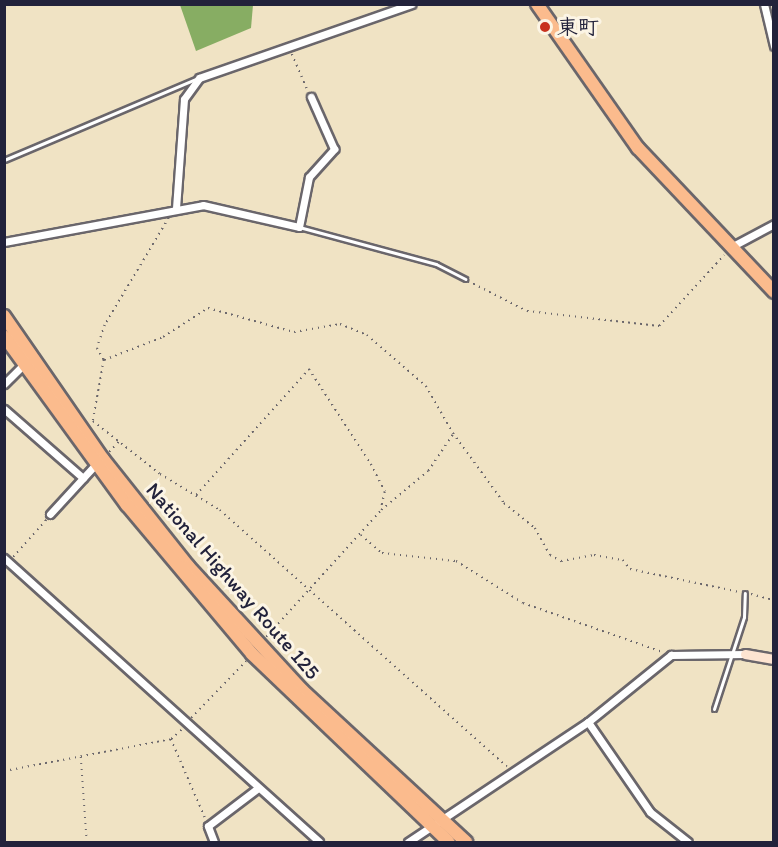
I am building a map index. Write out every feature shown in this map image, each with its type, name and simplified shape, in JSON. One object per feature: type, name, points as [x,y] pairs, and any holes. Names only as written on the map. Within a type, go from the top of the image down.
[{"type":"highway","points":[[537,4],[638,148],[729,250],[774,292]]},
{"type":"highway","name":"National Highway Route 125","points":[[4,316],[99,462],[258,645],[435,822],[449,843]]},
{"type":"highway","name":"National Highway Route 125","points":[[4,336],[23,365],[252,654],[435,822],[466,843]]},
{"type":"street","points":[[176,208],[184,99],[199,78],[290,49],[412,4]]},
{"type":"street","points":[[764,4],[774,46]]},
{"type":"street","points":[[4,242],[176,208],[203,205],[298,227],[309,177],[334,149],[311,97]]},
{"type":"street","points":[[729,250],[774,224]]},
{"type":"street","points":[[4,384],[23,365]]},
{"type":"street","points":[[4,409],[83,478]]},
{"type":"street","points":[[50,514],[99,462]]},
{"type":"street","points":[[7,560],[319,843]]},
{"type":"street","points":[[408,843],[435,822],[588,722],[671,655],[745,654],[774,659]]},
{"type":"street","points":[[588,722],[650,812],[688,843]]},
{"type":"street","points":[[213,843],[208,826],[258,788]]},
{"type":"lane","points":[[4,160],[185,79],[199,78]]},
{"type":"lane","points":[[298,227],[436,264],[465,279]]},
{"type":"lane","points":[[714,709],[744,616],[745,593]]},
{"type":"path","points":[[290,49],[311,97]]},
{"type":"path","points":[[176,208],[105,324],[97,348],[104,360],[93,421],[121,439],[160,474],[196,495],[309,589],[512,771]]},
{"type":"path","points":[[465,279],[527,311],[659,326],[729,250]]},
{"type":"path","points":[[104,360],[163,337],[208,308],[294,332],[340,324],[367,335],[426,386],[453,434],[504,503],[535,528],[550,555],[561,561],[594,555],[623,560],[630,569],[774,600]]},
{"type":"path","points":[[196,495],[309,369],[371,464],[385,492],[381,510]]},
{"type":"path","points":[[258,645],[361,536],[381,510],[428,471],[453,434]]},
{"type":"path","points":[[99,462],[121,439]]},
{"type":"path","points":[[7,560],[50,514]]},
{"type":"path","points":[[361,536],[382,553],[456,561],[524,603],[671,655]]},
{"type":"path","points":[[171,739],[208,826]]},
{"type":"path","points":[[4,771],[81,755],[87,843]]},
{"type":"green space","points":[[180,5],[253,5],[251,28],[196,51]]},
{"type":"place","name":"東町","points":[[545,27]]}]
